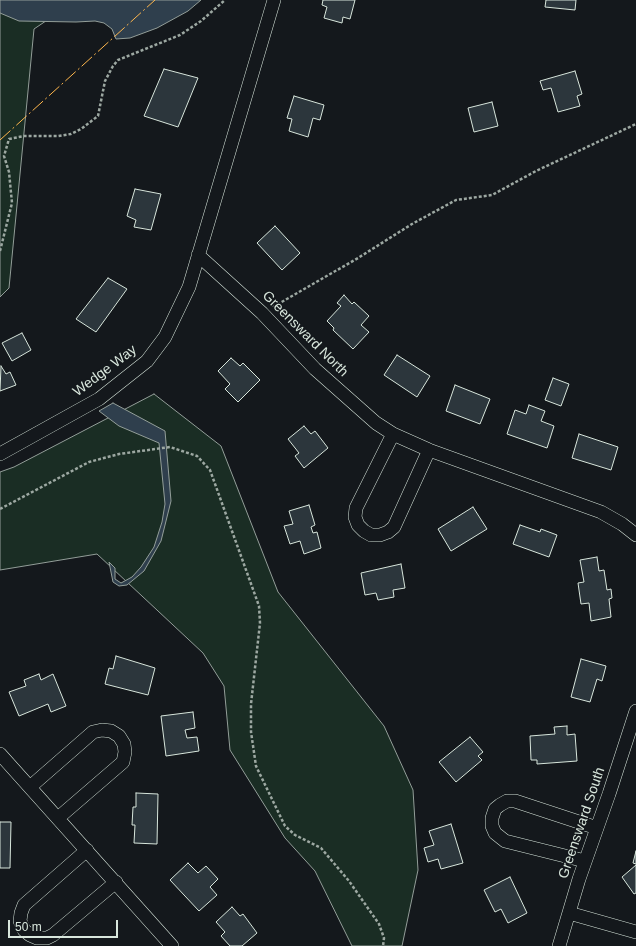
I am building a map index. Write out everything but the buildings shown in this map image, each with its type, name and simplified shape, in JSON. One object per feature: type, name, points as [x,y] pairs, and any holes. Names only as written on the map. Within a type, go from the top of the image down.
[{"type":"street","points":[[198,255],[274,0]]},
{"type":"street","name":"Greensward North","points":[[198,255],[262,313],[315,369],[376,423],[393,434],[429,450],[601,512],[622,524],[636,535]]},
{"type":"street","name":"Wedge Way","points":[[0,454],[99,399],[146,361],[161,343],[170,328],[189,287],[198,255]]},
{"type":"street","points":[[393,434],[356,508],[355,517],[358,525],[364,531],[371,534],[384,534],[394,527],[429,450]]},
{"type":"street","name":"Greensward South","points":[[559,946],[585,861],[636,710]]},
{"type":"street","points":[[30,787],[93,732],[102,730],[110,731],[119,736],[124,744],[125,752],[123,762],[58,818]]},
{"type":"street","points":[[0,754],[172,946]]},
{"type":"street","points":[[585,861],[505,841],[495,833],[492,826],[492,818],[496,809],[500,805],[507,801],[515,801],[597,828]]},
{"type":"street","points":[[87,850],[24,905],[21,912],[20,921],[24,930],[30,935],[38,938],[48,938],[116,882]]},
{"type":"street","points":[[569,913],[636,932]]},
{"type":"path","points":[[0,251],[12,203],[9,172],[4,156],[9,139],[24,136],[58,136],[71,134],[81,129],[98,116],[105,81],[118,60],[180,35],[201,21],[225,0]]},
{"type":"path","points":[[262,313],[358,258],[412,224],[456,200],[492,195],[536,171],[636,124]]},
{"type":"path","points":[[0,509],[89,462],[119,454],[170,447],[197,456],[210,470],[259,606],[260,623],[251,704],[251,732],[256,766],[285,826],[295,835],[321,848],[350,881],[380,924],[384,938],[383,946]]},
{"type":"green space","points":[[0,0],[77,0],[34,29],[9,288],[0,297]]},
{"type":"green space","points":[[154,394],[221,446],[278,592],[384,726],[413,790],[418,870],[402,946],[352,946],[315,871],[285,838],[230,750],[224,686],[203,653],[97,554],[0,570],[0,472],[14,467]]},
{"type":"water","points":[[0,0],[201,0],[188,11],[157,28],[130,38],[116,39],[112,29],[104,23],[95,21],[19,21],[0,13]]},
{"type":"water","points":[[113,403],[165,431],[171,501],[161,541],[144,571],[127,585],[119,586],[113,582],[109,562],[115,568],[115,579],[121,583],[132,577],[141,567],[154,547],[162,522],[165,504],[159,443],[119,426],[99,411]]},
{"type":"power","points":[[0,140],[155,0]]}]
